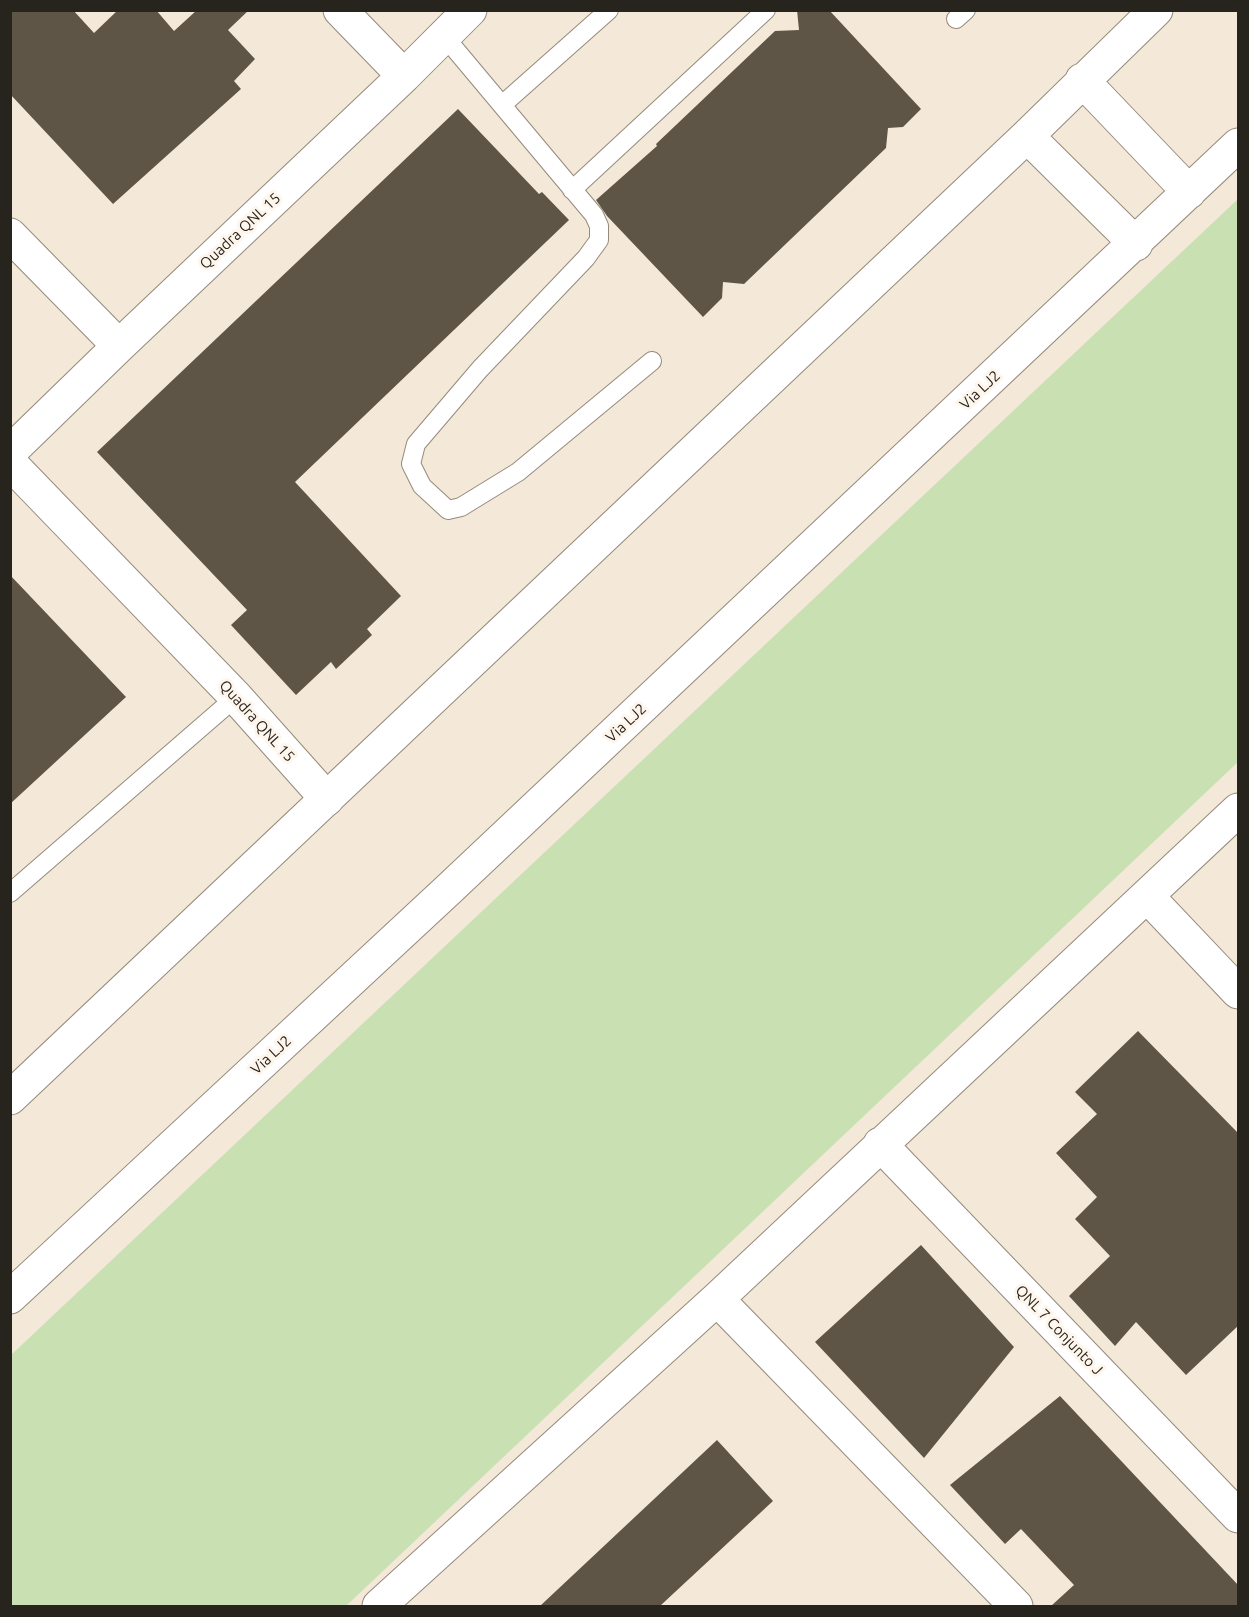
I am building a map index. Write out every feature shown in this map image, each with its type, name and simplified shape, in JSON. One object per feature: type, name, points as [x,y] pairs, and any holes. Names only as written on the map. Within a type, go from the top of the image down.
[{"type":"street","points":[[340,10],[404,76]]},
{"type":"street","name":"Quadra QNL 15","points":[[10,452],[404,76],[470,10]]},
{"type":"street","points":[[10,1098],[1027,136],[1156,10]]},
{"type":"street","points":[[1082,80],[1189,192]]},
{"type":"street","points":[[1027,136],[1136,244]]},
{"type":"street","name":"Via LJ2","points":[[10,1297],[457,882],[1239,145]]},
{"type":"street","points":[[10,235],[119,346]]},
{"type":"street","name":"Quadra QNL 15","points":[[10,464],[236,697],[327,799]]},
{"type":"street","points":[[379,1606],[717,1299],[1239,810]]},
{"type":"street","points":[[1147,896],[1239,992]]},
{"type":"street","name":"QNL 7 Conjunto J","points":[[880,1144],[1239,1516]]},
{"type":"street","points":[[717,1299],[1016,1606]]},
{"type":"lane","points":[[502,105],[609,10]]},
{"type":"lane","points":[[572,190],[766,10]]},
{"type":"lane","points":[[444,36],[594,215],[599,226],[599,240],[586,258],[480,369],[416,444],[411,464],[422,486],[448,510],[460,507],[519,472],[652,361]]},
{"type":"lane","points":[[10,893],[236,697]]},
{"type":"green space","points":[[1238,199],[1238,762],[346,1606],[11,1606],[11,1355]]},
{"type":"building","points":[[10,10],[73,10],[94,33],[118,10],[156,10],[174,31],[197,10],[249,10],[228,30],[255,59],[234,81],[241,89],[113,204],[10,94]]},
{"type":"building","points":[[797,10],[829,10],[921,109],[903,127],[888,128],[886,148],[744,284],[723,282],[722,298],[703,317],[607,216],[596,200],[657,146],[656,144],[775,31],[799,30]]},
{"type":"building","points":[[458,109],[539,194],[542,192],[569,220],[295,482],[401,596],[367,629],[372,635],[336,669],[331,662],[296,695],[231,625],[247,610],[97,452]]},
{"type":"building","points":[[10,575],[126,697],[10,804]]},
{"type":"building","points":[[1138,1031],[1239,1134],[1239,1325],[1186,1375],[1136,1322],[1115,1346],[1069,1296],[1110,1256],[1075,1219],[1097,1197],[1056,1153],[1097,1114],[1075,1092]]},
{"type":"building","points":[[921,1245],[1014,1347],[924,1458],[815,1342]]},
{"type":"building","points":[[1060,1396],[1239,1586],[1239,1606],[1051,1606],[1074,1585],[1021,1529],[1005,1544],[950,1485]]},
{"type":"building","points":[[717,1440],[773,1501],[660,1606],[540,1606]]}]
